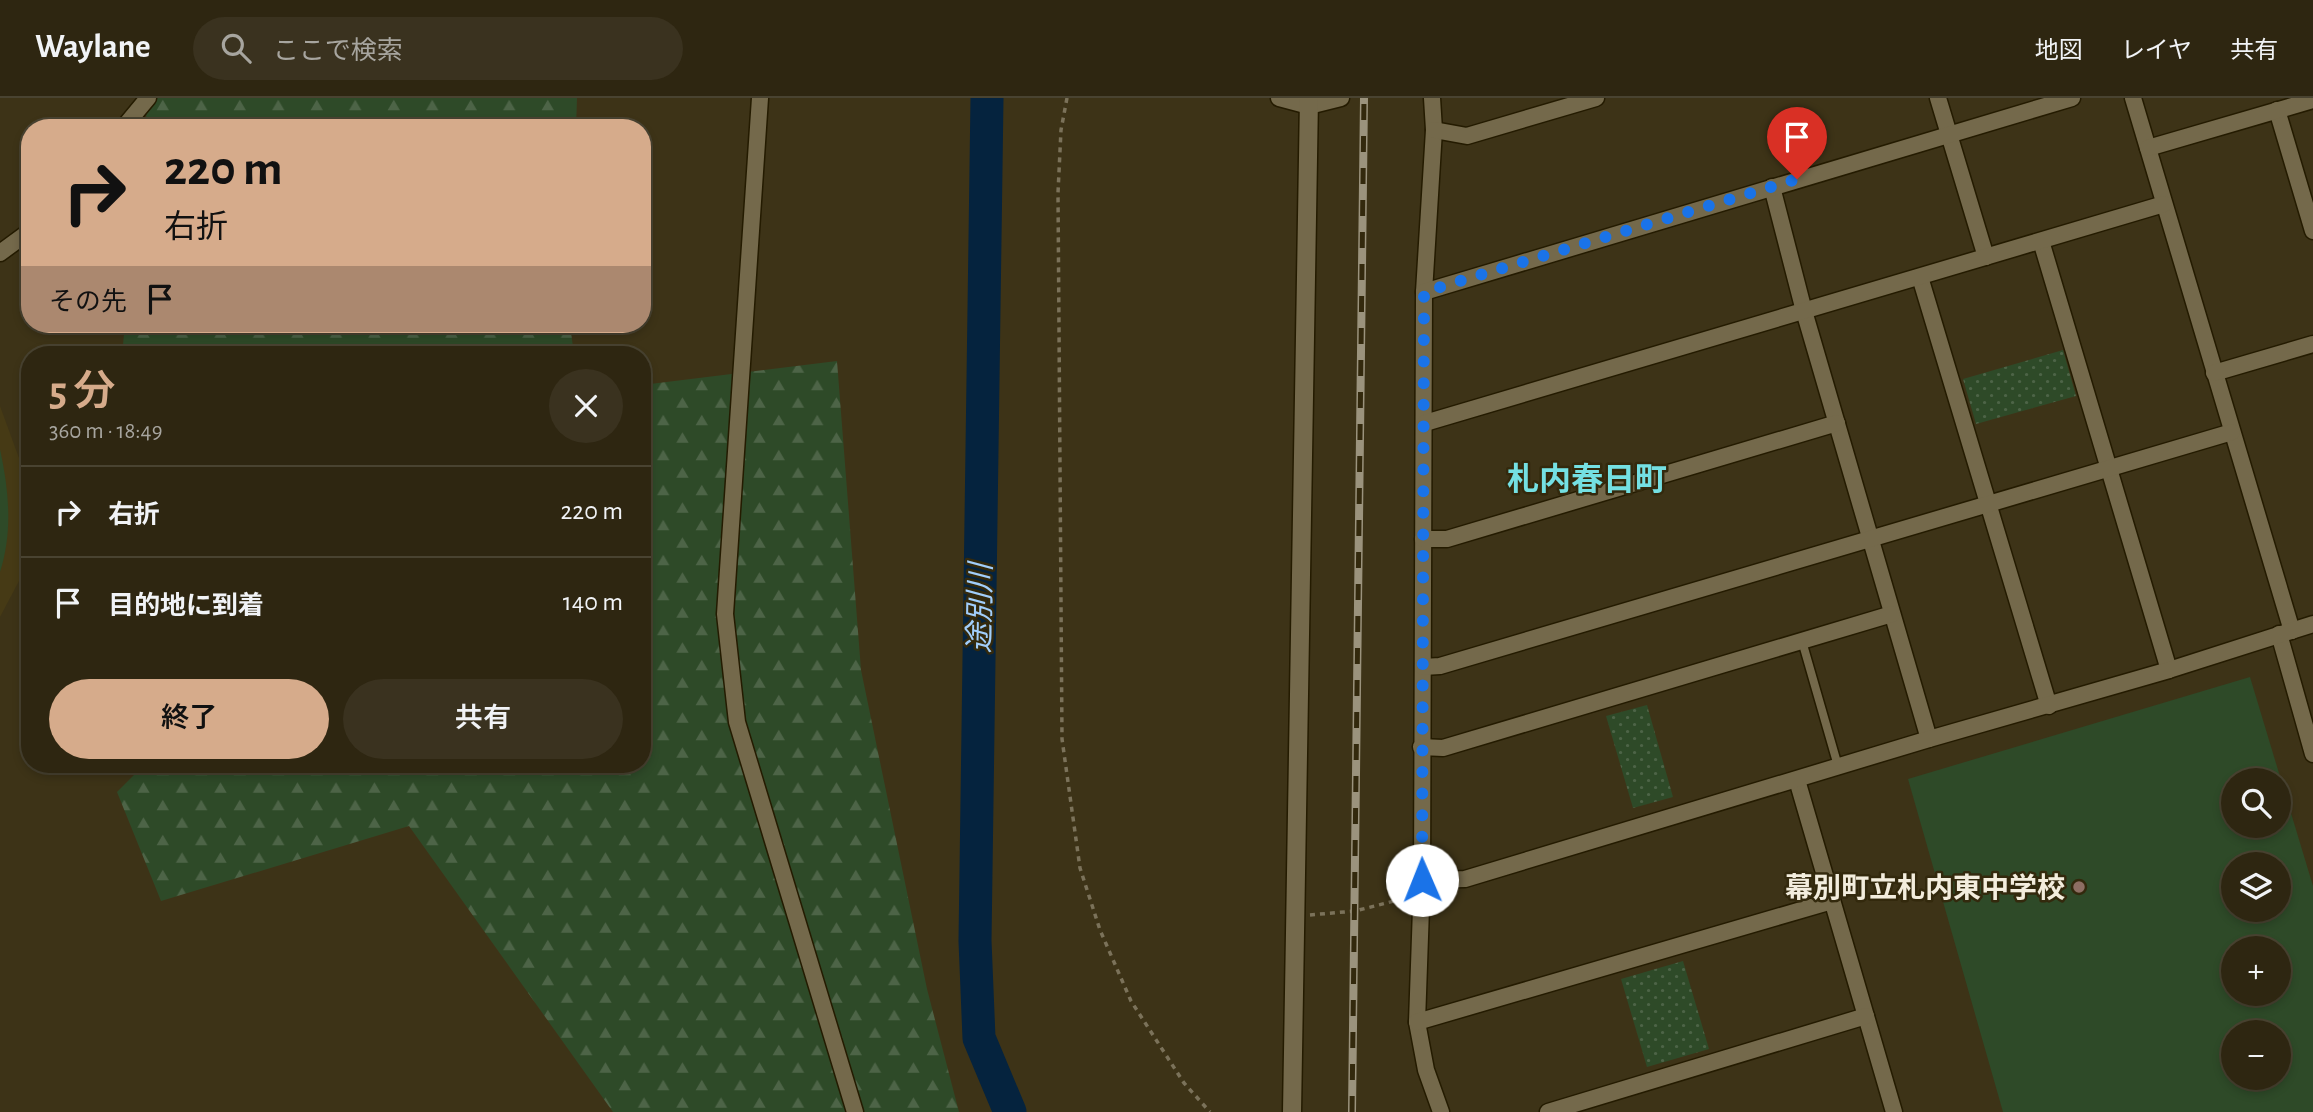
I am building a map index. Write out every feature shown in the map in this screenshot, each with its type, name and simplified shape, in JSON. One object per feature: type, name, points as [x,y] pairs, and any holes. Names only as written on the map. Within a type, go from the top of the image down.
[{"type":"street","points":[[130,119],[148,98]]},
{"type":"street","points":[[760,98],[725,614],[737,722],[855,1112]]},
{"type":"street","points":[[1279,98],[1309,102],[1341,98]]},
{"type":"street","points":[[1432,98],[1434,130],[1424,292],[1422,887],[1417,1022],[1426,1070],[1441,1112]]},
{"type":"street","points":[[1434,130],[1467,136],[1596,98]]},
{"type":"street","points":[[1938,98],[1986,257]]},
{"type":"street","points":[[1424,292],[2072,98]]},
{"type":"street","points":[[2133,98],[2232,432],[2285,632],[2313,754]]},
{"type":"street","points":[[2148,148],[2313,100]]},
{"type":"street","points":[[1292,1112],[1309,102]]},
{"type":"street","points":[[2277,110],[2313,231]]},
{"type":"street","points":[[1772,187],[1804,311],[1928,739]]},
{"type":"street","points":[[1424,423],[2164,204]]},
{"type":"street","points":[[0,253],[21,238]]},
{"type":"street","points":[[2041,241],[2169,670]]},
{"type":"street","points":[[1920,277],[2049,706]]},
{"type":"street","points":[[2214,373],[2313,344]]},
{"type":"street","points":[[1423,539],[1447,539],[1837,423]]},
{"type":"street","points":[[1423,667],[1440,666],[2232,432]]},
{"type":"street","points":[[1421,747],[1443,748],[1892,614]]},
{"type":"street","points":[[1422,887],[1465,879],[1928,739],[2169,670],[2313,624]]},
{"type":"street","points":[[1797,780],[1894,1112]]},
{"type":"street","points":[[1417,1022],[1832,901]]},
{"type":"street","points":[[1548,1112],[1866,1016]]},
{"type":"lane","points":[[1802,641],[1836,759]]},
{"type":"path","points":[[1067,98],[1061,130],[1058,193],[1062,739],[1080,868],[1100,930],[1131,1001],[1184,1083],[1210,1112]]},
{"type":"path","points":[[1296,908],[1312,915],[1355,911],[1422,887]]},
{"type":"shaded area","points":[[0,406],[21,464],[21,569],[19,581],[0,617]]},
{"type":"green space","points":[[148,98],[577,98],[576,119],[146,119]]},
{"type":"green space","points":[[124,333],[571,333],[573,346],[123,346]]},
{"type":"green space","points":[[2063,350],[2076,396],[1976,424],[1963,379]]},
{"type":"green space","points":[[837,361],[861,670],[927,989],[959,1112],[613,1112],[409,826],[161,901],[117,792],[136,773],[651,773],[651,384]]},
{"type":"green space","points":[[0,449],[6,480],[8,526],[0,572]]},
{"type":"green space","name":"幕別町立札内東中学校","points":[[2250,677],[2277,768],[2221,768],[2221,838],[2291,838],[2291,813],[2313,886],[2313,1112],[2003,1112],[1908,779]]},
{"type":"green space","points":[[1647,705],[1673,797],[1633,808],[1606,716]]},
{"type":"green space","points":[[1683,961],[1709,1049],[1647,1067],[1621,979]]},
{"type":"waterway","name":"途別川","points":[[987,98],[975,941],[979,1038],[1010,1112]]},
{"type":"railway","points":[[1352,1112],[1364,98]]},
{"type":"place","name":"幕別町立札内東中学校","points":[[2079,887]]},
{"type":"district","name":"札内春日町","points":[[1587,479]]},
{"type":"route","points":[[1422,880],[1424,292],[1797,179]]}]
